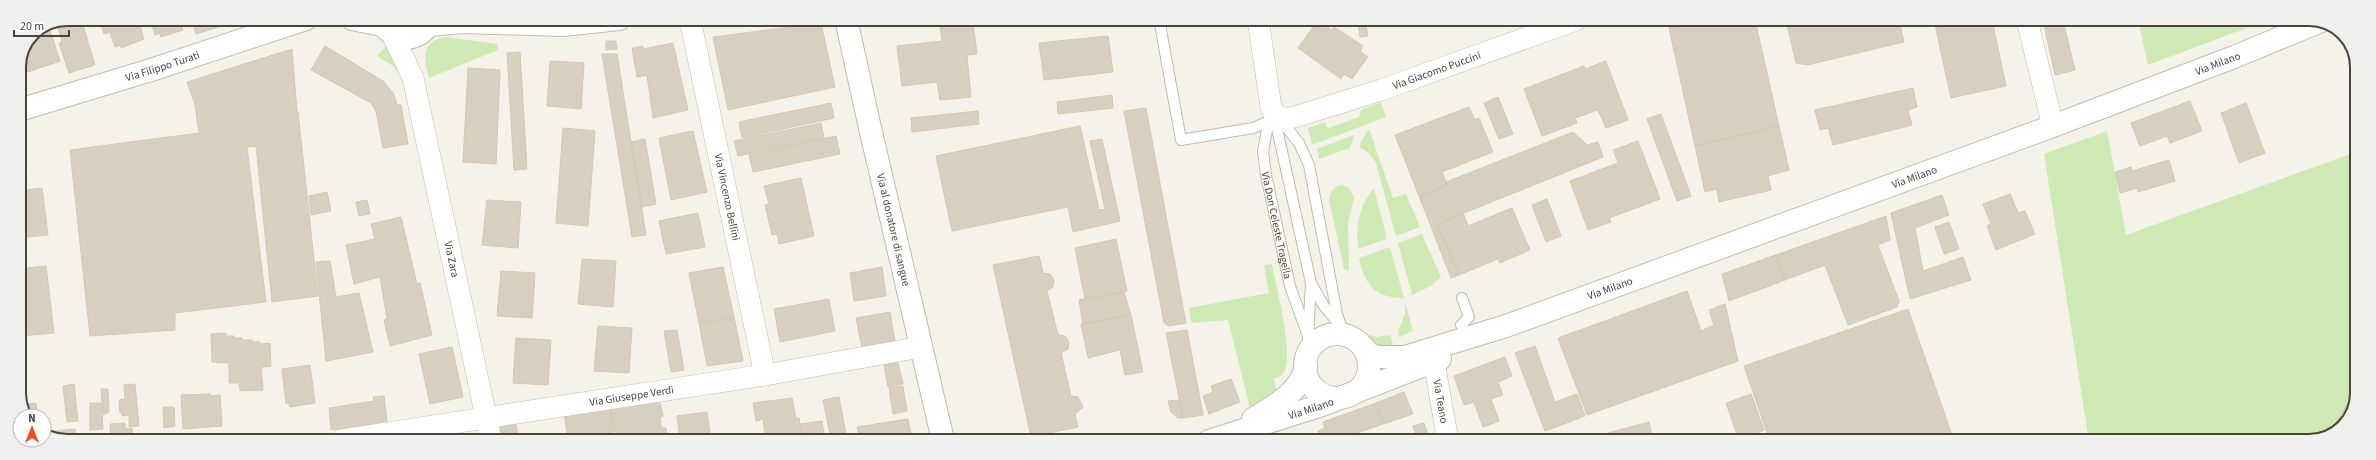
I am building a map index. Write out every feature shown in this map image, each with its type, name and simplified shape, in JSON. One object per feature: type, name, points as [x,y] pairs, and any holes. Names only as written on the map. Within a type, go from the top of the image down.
[{"type":"street","name":"Via Filippo Turati","points":[[26,108],[151,70],[285,26]]},
{"type":"street","points":[[385,26],[406,39],[426,26]]},
{"type":"street","name":"Via Zara","points":[[385,26],[413,78],[490,434]]},
{"type":"street","name":"Via Zara","points":[[413,78],[415,52],[426,26]]},
{"type":"street","name":"Via Vincenzo Bellini","points":[[691,26],[765,375]]},
{"type":"street","name":"Via al donatore di sangue","points":[[848,26],[942,434]]},
{"type":"street","name":"Via Don Celeste Tragella","points":[[1259,26],[1277,117]]},
{"type":"street","name":"Via Giacomo Puccini","points":[[1277,117],[1381,90],[1559,26]]},
{"type":"street","points":[[2028,26],[2053,126]]},
{"type":"street","name":"Via Milano","points":[[1351,338],[1369,354],[1378,357],[1405,357],[1506,326],[2053,126],[2234,57],[2309,26]]},
{"type":"street","name":"Via Milano","points":[[1229,434],[1348,396],[1434,362],[1506,326]]},
{"type":"street","points":[[1334,335],[1351,338],[1368,360],[1368,375],[1361,388],[1348,396],[1332,398],[1320,393],[1308,379],[1307,354],[1314,344],[1324,338],[1334,335]]},
{"type":"street","name":"Via Giuseppe Verdi","points":[[383,434],[765,375],[921,347]]},
{"type":"street","name":"Via Milano","points":[[1224,434],[1281,401],[1298,384],[1304,374],[1307,354]]},
{"type":"street","name":"Via Teano","points":[[1434,362],[1447,434]]},
{"type":"lane","points":[[1160,26],[1181,140],[1249,129],[1277,117],[1299,143],[1309,165],[1337,314],[1351,338]]},
{"type":"lane","name":"Via Don Celeste Tragella","points":[[1277,117],[1311,283]]},
{"type":"lane","name":"Via Don Celeste Tragella","points":[[1277,117],[1264,152],[1266,175],[1290,286],[1307,354]]},
{"type":"lane","points":[[1311,283],[1318,297],[1351,338]]},
{"type":"lane","points":[[1307,354],[1311,283]]},
{"type":"lane","points":[[1461,325],[1469,317],[1462,298]]},
{"type":"green space","points":[[2139,26],[2252,26],[2148,65]]},
{"type":"green space","points":[[446,37],[497,44],[498,50],[429,78],[425,57],[428,46],[438,39]]},
{"type":"green space","points":[[387,45],[401,76],[393,66],[377,56]]},
{"type":"green space","points":[[1381,102],[1386,117],[1312,145],[1308,128],[1325,122],[1328,128],[1359,117],[1361,110]]},
{"type":"green space","points":[[1369,129],[1393,198],[1406,194],[1420,227],[1396,236],[1376,163],[1369,153],[1360,148],[1361,141]]},
{"type":"green space","points":[[2107,131],[2126,235],[2350,154],[2350,399],[2342,418],[2330,429],[2309,434],[2088,434],[2044,154]]},
{"type":"green space","points":[[1354,135],[1350,148],[1319,159],[1317,149]]},
{"type":"green space","points":[[1342,185],[1349,188],[1354,197],[1348,224],[1349,271],[1344,269],[1329,199],[1333,189]]},
{"type":"green space","points":[[1374,188],[1387,239],[1358,249],[1357,232],[1361,209]]},
{"type":"green space","points":[[1422,234],[1441,277],[1431,286],[1412,295],[1398,243]]},
{"type":"green space","points":[[1390,247],[1404,298],[1386,296],[1373,288],[1364,276],[1361,267],[1359,258]]},
{"type":"green space","points":[[1272,264],[1283,318],[1287,359],[1284,373],[1274,379],[1277,395],[1250,408],[1228,320],[1191,323],[1189,308],[1269,293],[1264,265]]},
{"type":"green space","points":[[1405,302],[1413,331],[1399,337],[1398,331],[1405,314]]},
{"type":"green space","points":[[1365,334],[1377,337],[1388,335],[1391,337],[1394,351],[1379,346]]},
{"type":"building","points":[[83,26],[95,65],[69,73],[59,43],[62,42],[58,27]]},
{"type":"building","points":[[101,26],[140,26],[144,39],[121,48],[121,45],[115,47],[110,32],[104,34]]},
{"type":"building","points":[[152,26],[182,26],[183,30],[161,37],[160,33],[155,35]]},
{"type":"building","points":[[194,26],[222,26],[196,34]]},
{"type":"building","points":[[798,26],[822,26],[835,87],[728,110],[713,37]]},
{"type":"building","points":[[940,26],[974,26],[977,54],[967,55],[971,97],[940,100],[937,82],[902,86],[897,46],[942,41]]},
{"type":"building","points":[[1314,26],[1326,26],[1332,30],[1334,27],[1363,46],[1360,51],[1368,57],[1352,79],[1344,74],[1341,79],[1298,48]]},
{"type":"building","points":[[1358,26],[1366,26],[1368,36],[1360,37]]},
{"type":"building","points":[[1678,26],[1756,26],[1779,126],[1695,146],[1669,28]]},
{"type":"building","points":[[1787,26],[1900,26],[1904,42],[1807,65],[1796,63]]},
{"type":"building","points":[[1935,26],[1993,26],[2006,86],[1951,98]]},
{"type":"building","points":[[2044,26],[2064,26],[2075,70],[2055,75]]},
{"type":"building","points":[[50,30],[60,61],[28,72],[26,66],[29,51],[38,38]]},
{"type":"building","points":[[1108,36],[1113,72],[1044,80],[1039,43]]},
{"type":"building","points":[[606,41],[616,41],[617,49],[606,50]]},
{"type":"building","points":[[673,43],[688,110],[653,118],[647,75],[637,77],[632,48],[643,46],[643,49]]},
{"type":"building","points":[[325,46],[383,81],[394,94],[397,105],[401,105],[408,144],[383,148],[376,111],[371,103],[311,70]]},
{"type":"building","points":[[292,49],[297,112],[318,296],[272,302],[256,146],[247,147],[266,302],[175,313],[175,330],[90,336],[70,150],[199,133],[195,105],[187,82]]},
{"type":"building","points":[[520,52],[527,169],[514,170],[507,53]]},
{"type":"building","points":[[602,54],[617,54],[646,235],[632,237]]},
{"type":"building","points":[[550,61],[584,63],[581,109],[547,106]]},
{"type":"building","points":[[1606,61],[1628,120],[1606,128],[1598,110],[1575,118],[1577,123],[1542,136],[1524,89],[1584,66],[1585,69]]},
{"type":"building","points":[[468,68],[500,70],[496,164],[463,162]]},
{"type":"building","points":[[1913,88],[1917,107],[1908,110],[1912,125],[1833,145],[1828,128],[1820,130],[1815,110]]},
{"type":"building","points":[[1112,95],[1113,108],[1058,114],[1057,102]]},
{"type":"building","points":[[1498,97],[1513,134],[1499,139],[1484,103]]},
{"type":"building","points":[[2190,101],[2202,131],[2170,143],[2167,136],[2140,146],[2131,123]]},
{"type":"building","points":[[831,103],[834,118],[742,138],[739,122]]},
{"type":"building","points":[[2246,103],[2265,153],[2239,163],[2221,113]]},
{"type":"building","points":[[1469,107],[1475,120],[1479,118],[1493,152],[1442,172],[1447,185],[1419,196],[1395,135]]},
{"type":"building","points":[[1146,108],[1186,323],[1169,326],[1164,323],[1124,111]]},
{"type":"building","points":[[978,111],[979,124],[912,132],[911,118]]},
{"type":"building","points":[[1661,114],[1691,196],[1677,201],[1647,119]]},
{"type":"building","points":[[821,123],[824,138],[738,156],[734,141]]},
{"type":"building","points":[[1080,126],[1099,210],[1105,209],[1090,141],[1102,139],[1120,221],[1073,232],[1068,207],[952,231],[936,156]]},
{"type":"building","points":[[1779,126],[1789,170],[1768,176],[1771,190],[1719,202],[1717,189],[1705,192],[1695,146]]},
{"type":"building","points":[[563,128],[595,131],[588,226],[556,223]]},
{"type":"building","points":[[693,131],[707,192],[671,200],[659,138]]},
{"type":"building","points":[[1573,132],[1587,145],[1598,142],[1603,157],[1437,224],[1459,275],[1451,278],[1419,196],[1447,185],[1446,182]]},
{"type":"building","points":[[836,136],[840,154],[753,172],[749,155]]},
{"type":"building","points":[[645,139],[656,204],[642,207],[631,142]]},
{"type":"building","points":[[1638,141],[1660,199],[1609,218],[1611,222],[1588,230],[1570,181],[1618,163],[1613,150]]},
{"type":"building","points":[[2169,160],[2175,181],[2138,192],[2137,188],[2120,193],[2115,172],[2131,167],[2132,171]]},
{"type":"building","points":[[801,178],[814,236],[779,244],[777,234],[772,235],[765,205],[769,204],[764,186]]},
{"type":"building","points":[[42,188],[48,235],[26,237],[26,190]]},
{"type":"building","points":[[327,192],[331,211],[311,215],[309,196]]},
{"type":"building","points":[[2010,194],[2018,213],[2025,211],[2035,234],[1996,250],[1987,226],[1991,224],[1983,204]]},
{"type":"building","points":[[1942,195],[1949,215],[1915,228],[1923,271],[1963,257],[1971,280],[1910,299],[1891,213]]},
{"type":"building","points":[[1547,199],[1561,236],[1546,242],[1532,205]]},
{"type":"building","points":[[367,200],[370,214],[359,216],[356,202]]},
{"type":"building","points":[[487,200],[521,202],[518,248],[482,245]]},
{"type":"building","points":[[1512,208],[1530,250],[1500,263],[1498,259],[1459,275],[1437,224],[1463,213],[1468,226]]},
{"type":"building","points":[[698,213],[705,247],[666,254],[659,221]]},
{"type":"building","points":[[1886,216],[1890,240],[1878,245],[1899,301],[1897,307],[1848,325],[1825,265],[1785,280],[1776,255]]},
{"type":"building","points":[[401,217],[417,284],[420,283],[432,335],[390,346],[384,320],[387,319],[380,277],[354,284],[346,245],[375,239],[371,224]]},
{"type":"building","points":[[1949,222],[1959,249],[1944,254],[1935,227]]},
{"type":"building","points":[[1116,239],[1127,291],[1085,299],[1075,248]]},
{"type":"building","points":[[1776,255],[1785,280],[1729,301],[1722,274]]},
{"type":"building","points":[[1039,256],[1043,273],[1050,274],[1054,280],[1053,287],[1047,291],[1058,335],[1065,336],[1069,342],[1068,349],[1061,353],[1071,396],[1078,397],[1083,407],[1075,414],[1078,427],[1045,434],[1030,434],[993,265]]},
{"type":"building","points":[[582,259],[616,261],[613,307],[578,304]]},
{"type":"building","points":[[330,261],[336,297],[359,293],[373,352],[326,361],[316,262]]},
{"type":"building","points":[[46,266],[54,333],[26,335],[26,268]]},
{"type":"building","points":[[723,267],[734,317],[699,323],[689,273]]},
{"type":"building","points":[[882,267],[886,296],[854,301],[850,273]]},
{"type":"building","points":[[501,271],[535,273],[532,318],[497,316]]},
{"type":"building","points":[[1687,291],[1701,331],[1714,325],[1709,310],[1725,304],[1738,361],[1587,415],[1558,338]]},
{"type":"building","points":[[1124,292],[1131,315],[1083,324],[1079,300]]},
{"type":"building","points":[[829,299],[835,331],[780,342],[774,309]]},
{"type":"building","points":[[1908,309],[1952,434],[1768,434],[1744,366]]},
{"type":"building","points":[[890,312],[895,342],[862,348],[856,318]]},
{"type":"building","points":[[1131,315],[1143,372],[1125,375],[1120,350],[1088,358],[1081,324]]},
{"type":"building","points":[[734,317],[743,361],[707,366],[699,323]]},
{"type":"building","points":[[598,326],[632,328],[629,373],[594,371]]},
{"type":"building","points":[[677,330],[684,370],[671,372],[664,331]]},
{"type":"building","points":[[1187,330],[1203,415],[1183,418],[1166,333]]},
{"type":"building","points":[[226,333],[226,336],[242,338],[242,340],[252,340],[252,342],[260,342],[260,344],[270,343],[271,366],[261,367],[263,390],[240,391],[239,383],[229,383],[229,363],[212,362],[211,334]]},
{"type":"building","points":[[516,338],[551,340],[548,385],[513,383]]},
{"type":"building","points":[[1535,346],[1555,402],[1577,394],[1585,416],[1545,431],[1515,353]]},
{"type":"building","points":[[452,347],[463,397],[430,404],[419,354]]},
{"type":"building","points":[[1505,357],[1512,376],[1498,382],[1503,395],[1491,399],[1499,421],[1483,427],[1474,402],[1464,405],[1454,376]]},
{"type":"building","points":[[898,363],[903,384],[888,387],[884,365]]},
{"type":"building","points":[[310,365],[315,403],[290,407],[289,403],[286,404],[282,369]]},
{"type":"building","points":[[1231,379],[1240,402],[1209,414],[1203,396],[1213,392],[1211,386]]},
{"type":"building","points":[[74,384],[78,421],[67,422],[63,386]]},
{"type":"building","points":[[135,384],[139,426],[129,427],[129,415],[122,416],[122,413],[120,413],[119,400],[125,399],[124,385]]},
{"type":"building","points":[[903,386],[907,411],[893,414],[889,388]]},
{"type":"building","points":[[101,389],[108,389],[109,412],[103,415]]},
{"type":"building","points":[[1404,392],[1413,414],[1383,424],[1376,403]]},
{"type":"building","points":[[210,394],[210,396],[220,395],[222,426],[183,429],[181,395]]},
{"type":"building","points":[[1751,394],[1764,430],[1754,434],[1737,434],[1726,403]]},
{"type":"building","points":[[384,396],[387,422],[331,430],[329,408],[374,401],[373,397]]},
{"type":"building","points":[[839,397],[846,434],[830,434],[823,400]]},
{"type":"building","points":[[659,398],[663,416],[660,417],[661,428],[666,428],[667,434],[616,434],[610,406]]},
{"type":"building","points":[[792,398],[796,419],[799,418],[801,434],[765,434],[763,419],[756,421],[753,403]]},
{"type":"building","points":[[1180,400],[1183,418],[1178,418],[1171,412],[1168,401]]},
{"type":"building","points":[[36,403],[37,408],[29,408],[28,404]]},
{"type":"building","points":[[90,403],[101,403],[103,429],[90,430]]},
{"type":"building","points":[[1376,403],[1383,424],[1355,434],[1319,434],[1318,431],[1325,428],[1323,422]]},
{"type":"building","points":[[610,406],[614,432],[602,434],[567,434],[564,413]]},
{"type":"building","points":[[163,407],[174,407],[175,426],[164,428]]},
{"type":"building","points":[[707,412],[710,434],[679,434],[677,416]]},
{"type":"building","points":[[908,419],[911,434],[859,434],[857,427]]},
{"type":"building","points":[[515,421],[518,434],[500,434],[498,424]]},
{"type":"building","points":[[822,421],[824,434],[801,434],[800,424]]},
{"type":"building","points":[[1649,422],[1652,434],[1604,434]]},
{"type":"building","points":[[125,423],[125,429],[132,428],[132,434],[111,434],[110,424]]},
{"type":"building","points":[[1424,423],[1428,434],[1416,434],[1413,426]]},
{"type":"building","points":[[75,429],[75,434],[61,434],[52,431]]}]
